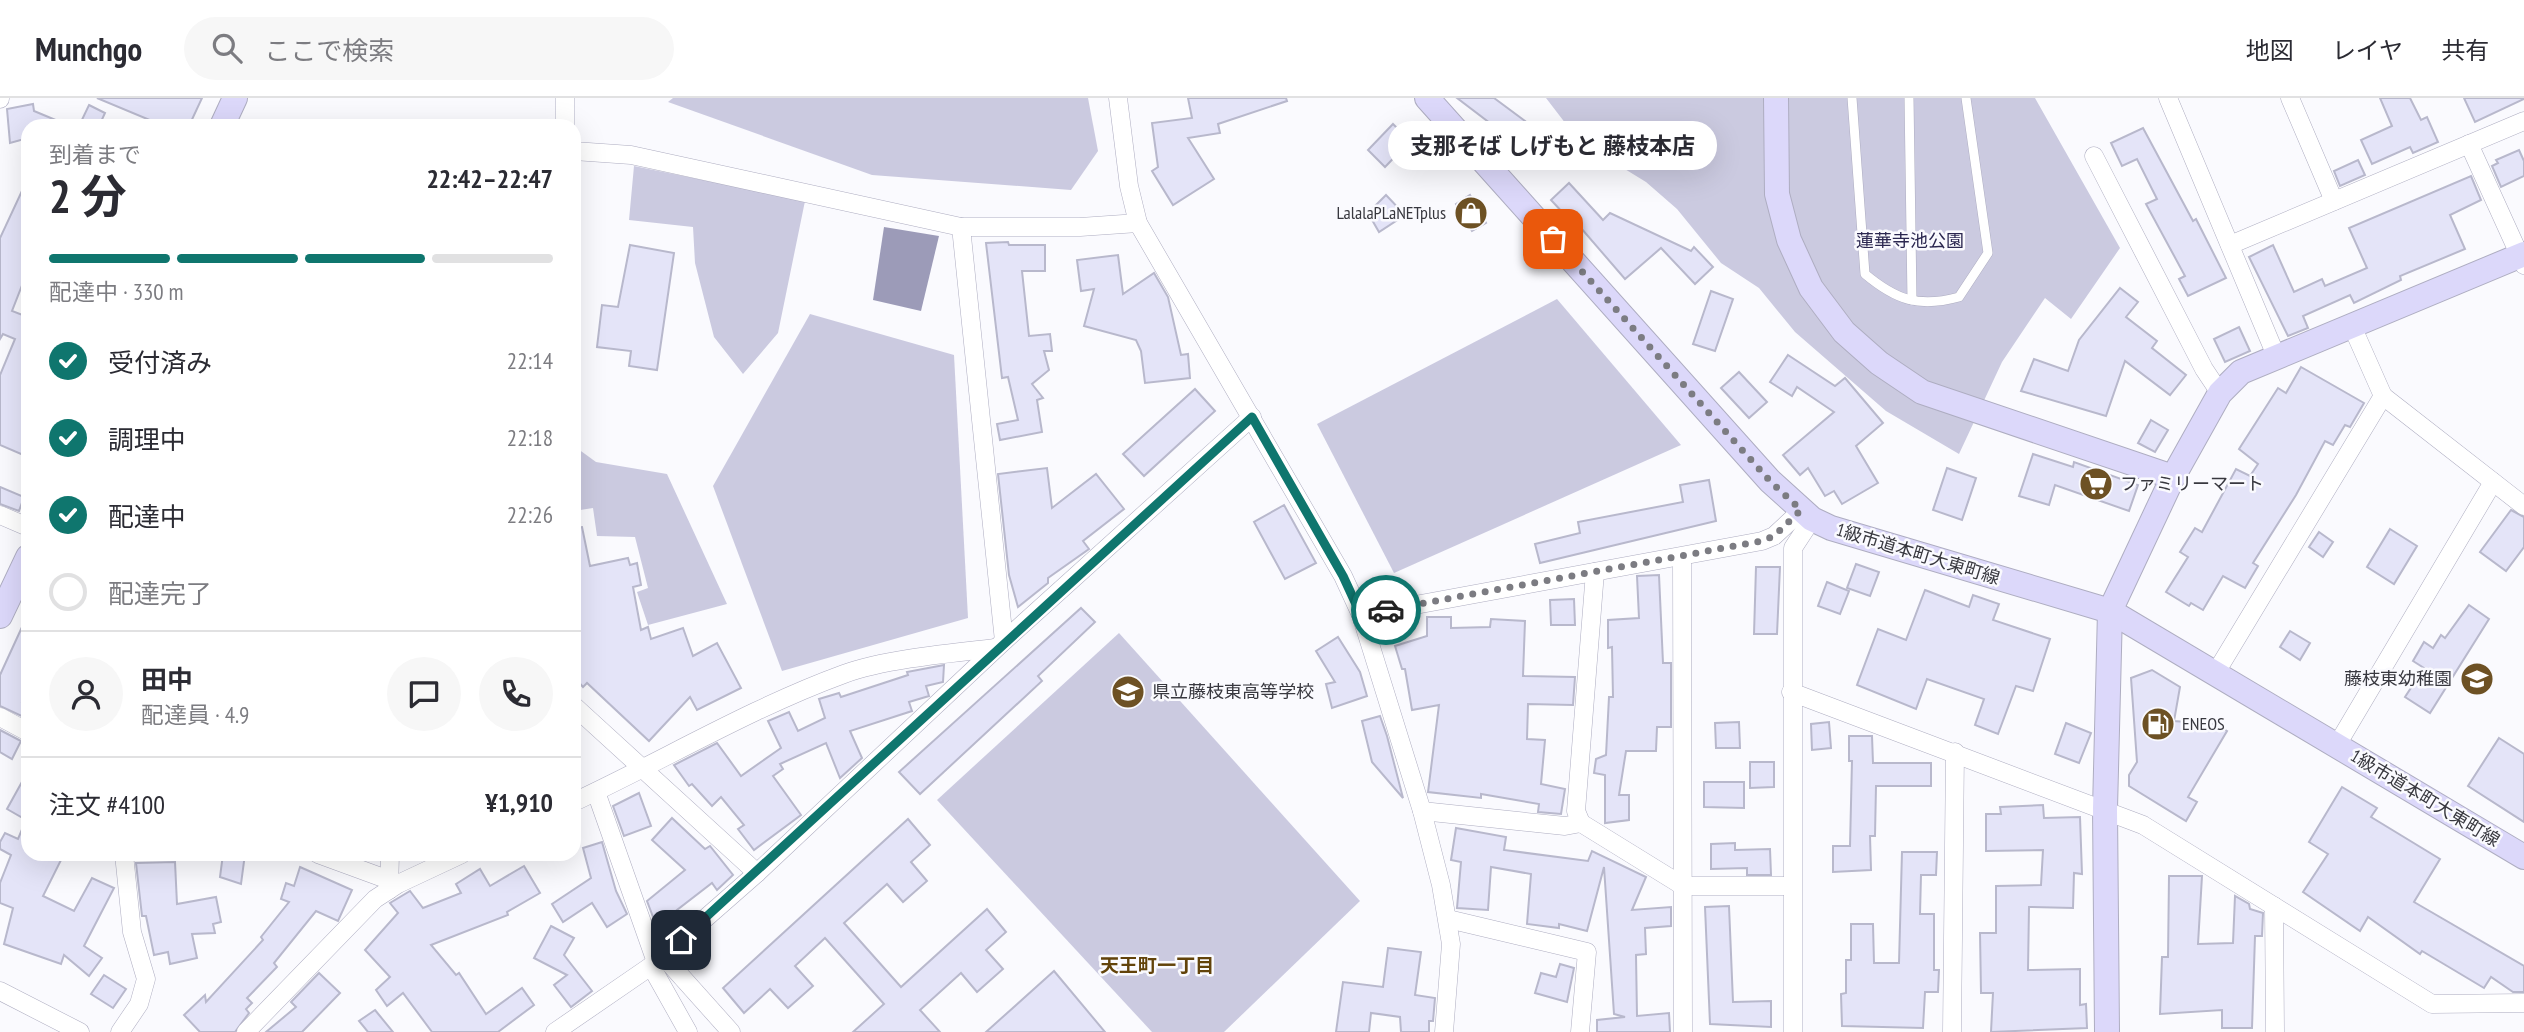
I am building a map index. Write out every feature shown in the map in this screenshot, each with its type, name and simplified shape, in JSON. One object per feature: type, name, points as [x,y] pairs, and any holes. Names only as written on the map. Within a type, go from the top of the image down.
[{"type":"street","points":[[225,119],[235,98]]},
{"type":"street","points":[[565,98],[565,119]]},
{"type":"street","points":[[1118,98],[1129,186],[1138,223],[1343,576],[1361,615],[1422,811],[1448,919],[1451,944],[1444,1032]]},
{"type":"street","name":"1級市道本町大東町線","points":[[1427,98],[1770,481],[1807,515],[1831,528],[2110,611],[2523,853]]},
{"type":"street","points":[[1776,98],[1777,194],[1789,240],[1811,288],[1843,332],[1879,363],[1922,392],[2173,477]]},
{"type":"street","points":[[2168,98],[2277,358]]},
{"type":"street","points":[[2290,98],[2334,201]]},
{"type":"street","points":[[2230,245],[2524,121]]},
{"type":"street","points":[[2107,1032],[2105,809],[2110,611],[2173,477],[2220,393],[2241,372],[2522,258],[2469,144]]},
{"type":"street","points":[[581,151],[631,155],[961,227],[1080,227],[1138,223]]},
{"type":"street","points":[[2094,156],[2204,369],[2220,393]]},
{"type":"street","points":[[961,227],[1000,644]]},
{"type":"street","points":[[2352,326],[2383,396],[2524,506]]},
{"type":"street","points":[[2215,674],[2383,396]]},
{"type":"street","points":[[560,1030],[656,962],[757,873],[1000,644],[1252,417]]},
{"type":"street","points":[[2337,746],[2493,482]]},
{"type":"street","points":[[0,515],[21,524]]},
{"type":"street","points":[[1361,615],[1762,541],[1807,515]]},
{"type":"street","points":[[1793,1032],[1793,548],[1807,515]]},
{"type":"street","points":[[1682,557],[1684,1032]]},
{"type":"street","points":[[0,617],[21,572]]},
{"type":"street","points":[[1595,572],[1576,811],[1581,823],[1683,886],[1792,886]]},
{"type":"street","points":[[581,799],[640,767],[846,673],[1000,644]]},
{"type":"street","points":[[1791,692],[2143,825],[2432,1004],[2524,1003]]},
{"type":"street","points":[[581,712],[757,873]]},
{"type":"street","points":[[0,717],[21,729]]},
{"type":"street","points":[[1952,1032],[1955,752]]},
{"type":"street","points":[[596,792],[656,962],[688,1032]]},
{"type":"street","points":[[1422,811],[1565,826],[1581,823]]},
{"type":"street","points":[[120,1032],[139,1004],[146,979],[132,932],[125,861]]},
{"type":"street","points":[[334,861],[389,885]]},
{"type":"street","points":[[389,885],[390,861]]},
{"type":"street","points":[[246,1032],[389,885],[446,861]]},
{"type":"street","points":[[2274,906],[2275,1032]]},
{"type":"street","points":[[1448,919],[1587,951],[1580,1032]]},
{"type":"street","points":[[656,962],[731,1032]]},
{"type":"street","points":[[0,991],[80,1032]]},
{"type":"lane","points":[[1852,98],[1865,274],[1890,295],[1942,302],[1959,297],[1988,253],[1966,98]]},
{"type":"lane","points":[[1909,98],[1912,300]]},
{"type":"green space","points":[[673,98],[1088,98],[1098,151],[1071,190],[872,175],[668,102]]},
{"type":"green space","name":"蓮華寺池公園","points":[[1546,98],[2035,98],[2120,248],[2071,319],[2045,298],[2002,362],[1959,454],[1886,411],[1795,332],[1759,288],[1721,263],[1677,209],[1646,182],[1579,141]]},
{"type":"green space","points":[[634,166],[805,201],[778,333],[743,374],[714,337],[695,263],[693,227],[629,220]]},
{"type":"green space","points":[[1557,299],[1681,445],[1394,573],[1317,424]]},
{"type":"green space","points":[[810,314],[954,355],[968,618],[782,671],[713,486]]},
{"type":"green space","points":[[581,451],[596,462],[667,474],[727,604],[648,625],[637,592],[648,588],[635,537],[597,536],[593,508],[581,510]]},
{"type":"green space","points":[[1119,633],[1360,901],[1224,1032],[1152,1032],[937,800]]},
{"type":"shaded area","points":[[884,227],[939,236],[921,311],[873,300]]},
{"type":"building","points":[[97,98],[202,98],[192,119],[147,119]]},
{"type":"building","points":[[1188,98],[1286,98],[1287,101],[1218,124],[1220,133],[1188,138],[1214,179],[1173,205],[1152,171],[1158,167],[1152,123],[1192,118]]},
{"type":"building","points":[[1457,98],[1494,98],[1525,121],[1511,139]]},
{"type":"building","points":[[2380,98],[2410,98],[2421,120],[2427,117],[2438,142],[2413,153],[2410,147],[2372,164],[2361,140],[2392,126]]},
{"type":"building","points":[[2464,98],[2524,98],[2524,99],[2475,122]]},
{"type":"building","points":[[33,104],[34,111],[53,119],[21,119],[21,140],[10,143],[7,109]]},
{"type":"building","points":[[89,105],[105,113],[102,119],[82,119]]},
{"type":"building","points":[[1393,124],[1410,141],[1385,167],[1368,150]]},
{"type":"building","points":[[2143,128],[2193,221],[2196,219],[2226,278],[2188,296],[2179,279],[2185,276],[2146,204],[2157,199],[2137,159],[2122,166],[2111,143]]},
{"type":"building","points":[[2519,150],[2524,161],[2524,176],[2501,187],[2492,166],[2498,163],[2496,160]]},
{"type":"building","points":[[2358,160],[2365,175],[2340,186],[2334,171]]},
{"type":"building","points":[[2471,176],[2481,200],[2450,215],[2465,249],[2400,276],[2401,280],[2354,303],[2350,295],[2303,316],[2308,328],[2288,336],[2249,257],[2273,245],[2294,292],[2322,279],[2325,286],[2367,268],[2349,228]]},
{"type":"building","points":[[1569,183],[1603,220],[1610,213],[1691,251],[1694,247],[1713,267],[1695,284],[1661,248],[1625,279],[1581,228],[1579,230],[1551,200]]},
{"type":"building","points":[[21,193],[21,288],[12,311],[21,314],[21,454],[0,445],[0,375],[15,339],[3,334],[0,339],[0,238]]},
{"type":"building","points":[[1386,195],[1405,215],[1379,232],[1368,213]]},
{"type":"building","points":[[1470,195],[1486,223],[1472,231],[1456,204]]},
{"type":"building","points":[[1008,242],[1009,245],[1045,245],[1045,271],[1022,271],[1029,336],[1050,334],[1052,351],[1044,351],[1049,370],[1032,384],[1043,398],[1037,400],[1042,432],[1000,440],[997,424],[1018,420],[1008,377],[1002,378],[986,243]]},
{"type":"building","points":[[630,245],[674,253],[657,370],[629,366],[631,351],[597,347],[602,305],[618,307]]},
{"type":"building","points":[[1118,255],[1123,294],[1154,273],[1168,297],[1181,355],[1188,354],[1190,378],[1145,383],[1141,351],[1136,340],[1084,326],[1094,289],[1081,291],[1077,260]]},
{"type":"building","points":[[2120,288],[2138,302],[2126,317],[2157,341],[2152,348],[2186,375],[2170,395],[2125,361],[2106,416],[2021,391],[2034,359],[2068,371],[2079,340]]},
{"type":"building","points":[[1711,291],[1733,299],[1715,351],[1693,344]]},
{"type":"building","points":[[2239,327],[2250,351],[2225,362],[2214,339]]},
{"type":"building","points":[[1788,355],[1835,386],[1845,378],[1883,423],[1856,446],[1878,483],[1842,504],[1834,491],[1825,496],[1808,468],[1800,475],[1783,455],[1834,412],[1797,387],[1792,396],[1770,382]]},
{"type":"building","points":[[2301,367],[2364,403],[2350,427],[2345,425],[2333,445],[2325,441],[2296,495],[2253,563],[2258,566],[2245,588],[2223,576],[2203,610],[2191,603],[2189,606],[2166,592],[2188,557],[2180,552],[2195,528],[2202,532],[2236,469],[2250,476],[2258,464],[2239,449],[2278,388],[2286,393]]},
{"type":"building","points":[[1739,372],[1767,402],[1749,418],[1721,388]]},
{"type":"building","points":[[1195,389],[1215,411],[1144,476],[1123,454]]},
{"type":"building","points":[[2151,420],[2168,430],[2155,452],[2138,443]]},
{"type":"building","points":[[2033,454],[2073,467],[2074,462],[2138,485],[2129,511],[2055,485],[2049,505],[2019,496]]},
{"type":"building","points":[[1047,468],[1052,508],[1096,474],[1124,509],[1083,541],[1089,549],[1048,578],[1048,583],[1018,607],[1009,575],[998,474]]},
{"type":"building","points":[[1947,468],[1976,478],[1962,520],[1933,510]]},
{"type":"building","points":[[1709,480],[1716,521],[1540,563],[1535,544],[1580,533],[1578,522],[1683,502],[1680,485]]},
{"type":"building","points":[[0,487],[21,496],[19,511],[0,504]]},
{"type":"building","points":[[1284,505],[1316,563],[1285,579],[1254,522]]},
{"type":"building","points":[[2511,510],[2524,517],[2524,547],[2506,571],[2480,552]]},
{"type":"building","points":[[581,527],[590,566],[628,558],[630,565],[637,563],[641,585],[633,587],[641,630],[648,627],[651,639],[683,628],[693,656],[717,643],[741,688],[697,710],[690,697],[649,741],[587,683],[583,687]]},
{"type":"building","points":[[2390,529],[2417,546],[2394,584],[2367,567]]},
{"type":"building","points":[[2319,532],[2333,542],[2323,557],[2309,547]]},
{"type":"building","points":[[1856,564],[1879,572],[1870,596],[1847,588]]},
{"type":"building","points":[[1756,567],[1780,567],[1777,634],[1754,634]]},
{"type":"building","points":[[1659,575],[1663,663],[1671,663],[1671,727],[1657,727],[1656,751],[1626,751],[1619,795],[1629,795],[1629,820],[1605,823],[1605,775],[1594,773],[1596,759],[1606,755],[1609,697],[1613,697],[1612,647],[1608,648],[1608,620],[1639,618],[1637,576]]},
{"type":"building","points":[[1827,582],[1849,591],[1840,614],[1818,606]]},
{"type":"building","points":[[1925,590],[1969,607],[1973,595],[1999,604],[1993,620],[2050,639],[2033,691],[2016,686],[1998,734],[1975,725],[1984,699],[1927,679],[1916,709],[1857,685],[1878,629],[1906,640]]},
{"type":"building","points":[[1574,599],[1575,625],[1551,625],[1550,600]]},
{"type":"building","points":[[2469,605],[2489,619],[2430,713],[2405,697],[2424,668],[2413,661],[2424,642],[2433,648],[2441,635],[2445,638]]},
{"type":"building","points":[[1081,608],[1095,622],[1038,676],[1042,681],[920,794],[899,772]]},
{"type":"building","points":[[1427,617],[1451,617],[1451,628],[1490,627],[1491,619],[1525,621],[1523,676],[1575,677],[1573,705],[1528,704],[1527,739],[1545,740],[1541,784],[1565,789],[1561,814],[1538,812],[1539,804],[1481,794],[1481,798],[1428,792],[1439,705],[1412,710],[1405,669],[1402,669],[1395,646],[1427,636]]},
{"type":"building","points":[[21,629],[21,716],[0,706],[0,675]]},
{"type":"building","points":[[2290,631],[2310,643],[2300,660],[2280,647]]},
{"type":"building","points":[[1338,637],[1360,672],[1367,696],[1332,708],[1326,684],[1335,682],[1316,651]]},
{"type":"building","points":[[944,665],[943,682],[926,686],[929,696],[909,702],[912,711],[850,731],[862,758],[840,778],[826,743],[780,764],[783,769],[773,776],[801,815],[754,850],[738,829],[744,825],[721,797],[712,806],[692,784],[689,786],[674,765],[717,743],[741,776],[781,748],[768,721],[789,712],[798,731],[825,718],[819,699],[839,693],[841,697],[908,675],[907,672]]},
{"type":"building","points":[[2152,670],[2180,687],[2174,721],[2215,724],[2227,731],[2188,797],[2197,802],[2186,821],[2129,786],[2129,775],[2137,762],[2131,678]]},
{"type":"building","points":[[1380,716],[1403,798],[1372,762],[1362,721]]},
{"type":"building","points":[[1739,722],[1740,748],[1716,748],[1715,723]]},
{"type":"building","points":[[1829,722],[1831,748],[1812,750],[1811,724]]},
{"type":"building","points":[[2066,723],[2091,733],[2079,763],[2055,754]]},
{"type":"building","points":[[0,730],[21,741],[12,759],[0,752]]},
{"type":"building","points":[[1849,736],[1872,736],[1873,763],[1931,763],[1931,786],[1876,786],[1875,836],[1870,836],[1871,870],[1833,872],[1833,846],[1850,846],[1852,761],[1849,761]]},
{"type":"building","points":[[2499,738],[2524,754],[2524,822],[2468,786]]},
{"type":"building","points":[[1750,762],[1774,762],[1774,787],[1750,788]]},
{"type":"building","points":[[1704,782],[1744,782],[1744,808],[1704,807]]},
{"type":"building","points":[[21,784],[21,817],[7,809]]},
{"type":"building","points":[[2342,787],[2377,808],[2371,817],[2440,859],[2414,902],[2524,966],[2524,992],[2513,992],[2491,977],[2484,988],[2422,951],[2420,954],[2368,917],[2360,931],[2303,892],[2328,854],[2309,842]]},
{"type":"building","points":[[639,793],[651,826],[624,836],[613,806]]},
{"type":"building","points":[[2043,805],[2044,818],[2080,817],[2082,874],[2074,873],[2073,908],[2029,907],[2028,970],[2080,969],[2080,1005],[2086,1004],[2087,1028],[1991,1032],[1993,993],[1981,993],[1980,933],[1996,933],[1996,886],[2041,885],[2043,850],[1986,851],[1986,814],[2001,814],[2000,807]]},
{"type":"building","points":[[672,818],[705,849],[710,846],[733,875],[717,890],[712,883],[677,910],[684,919],[661,938],[647,901],[685,870],[652,840]]},
{"type":"building","points":[[908,819],[930,845],[911,862],[927,881],[903,902],[887,884],[844,923],[901,987],[987,909],[1006,932],[986,950],[1003,969],[977,992],[961,973],[920,1010],[940,1032],[853,1032],[884,1004],[825,938],[795,966],[813,986],[788,1008],[770,989],[744,1013],[723,988]]},
{"type":"building","points":[[1456,828],[1506,837],[1504,850],[1588,861],[1592,851],[1646,877],[1632,910],[1671,907],[1671,926],[1645,928],[1646,954],[1636,955],[1637,1016],[1669,1013],[1670,1032],[1597,1032],[1597,1020],[1625,1017],[1614,1014],[1604,867],[1587,931],[1559,924],[1559,928],[1527,924],[1531,874],[1491,867],[1488,910],[1457,908],[1461,862],[1451,860]]},
{"type":"building","points":[[21,832],[21,861],[60,861],[43,896],[74,911],[92,878],[114,888],[84,946],[102,958],[89,976],[64,955],[61,964],[4,944],[13,908],[0,903],[0,883],[11,855],[0,849],[0,842],[5,833],[18,839]]},
{"type":"building","points":[[602,842],[616,891],[627,914],[607,927],[592,903],[563,922],[552,904],[591,878],[583,848]]},
{"type":"building","points":[[1735,843],[1735,850],[1770,849],[1771,875],[1747,875],[1747,868],[1711,869],[1711,844]]},
{"type":"building","points":[[1902,852],[1937,852],[1936,875],[1921,875],[1920,914],[1934,914],[1934,970],[1939,970],[1938,992],[1925,992],[1923,1028],[1842,1026],[1841,994],[1846,993],[1846,960],[1851,960],[1851,924],[1873,924],[1874,963],[1899,963]]},
{"type":"building","points":[[222,861],[244,861],[241,884],[220,877]]},
{"type":"building","points":[[175,862],[177,904],[216,897],[221,922],[213,924],[215,933],[192,934],[197,958],[170,964],[168,952],[154,955],[146,916],[142,916],[136,863]]},
{"type":"building","points":[[524,866],[540,893],[507,912],[508,915],[431,945],[456,975],[459,973],[486,1014],[522,988],[534,1005],[498,1032],[432,1032],[403,993],[387,1006],[376,990],[390,977],[365,950],[398,913],[390,903],[410,891],[423,908],[461,893],[456,884],[480,869],[490,886]]},
{"type":"building","points":[[300,867],[352,890],[338,921],[316,911],[274,963],[277,967],[247,998],[252,1003],[246,1009],[249,1013],[235,1032],[200,1032],[184,1015],[205,995],[206,1002],[263,940],[261,937],[289,902],[281,899],[286,883],[294,886]]},
{"type":"building","points":[[2169,876],[2202,876],[2198,944],[2233,943],[2235,896],[2249,904],[2250,909],[2263,913],[2262,936],[2255,936],[2252,1028],[2222,1028],[2222,1010],[2160,1014],[2162,957],[2168,957]]},
{"type":"building","points":[[1729,906],[1733,1002],[1771,1001],[1771,1027],[1710,1024],[1705,907]]},
{"type":"building","points":[[551,926],[574,938],[564,955],[592,991],[571,1007],[554,985],[567,975],[534,958]]},
{"type":"building","points":[[1388,948],[1421,952],[1415,995],[1435,998],[1429,1032],[1401,1032],[1400,1017],[1371,1013],[1369,1032],[1336,1032],[1343,982],[1383,987]]},
{"type":"building","points":[[1560,964],[1574,968],[1567,1002],[1535,993],[1541,973],[1556,977]]},
{"type":"building","points":[[1054,971],[1105,1032],[986,1032]]},
{"type":"building","points":[[319,973],[340,993],[302,1032],[266,1032],[296,1007],[291,1002]]},
{"type":"building","points":[[104,975],[126,989],[113,1008],[91,994]]},
{"type":"building","points":[[375,1010],[393,1032],[368,1032],[359,1021]]},
{"type":"way so far","points":[[1386,610],[1762,541],[1774,536],[1801,510],[1770,481],[1553,239]]},
{"type":"place","name":"LalalaPLaNETplus","points":[[1471,213]]},
{"type":"place","name":"支那そば しげもと 藤枝本店","points":[[1553,239]]},
{"type":"place","name":"ファミリーマート","points":[[2096,484]]},
{"type":"place","name":"藤枝東幼稚園","points":[[2477,679]]},
{"type":"place","name":"県立藤枝東高等学校","points":[[1128,692]]},
{"type":"place","name":"ENEOS","points":[[2158,724]]},
{"type":"district","name":"天王町一丁目","points":[[1157,965]]},
{"type":"route","points":[[681,940],[757,873],[1004,641],[1252,417],[1343,576],[1361,615],[1386,610]]}]
